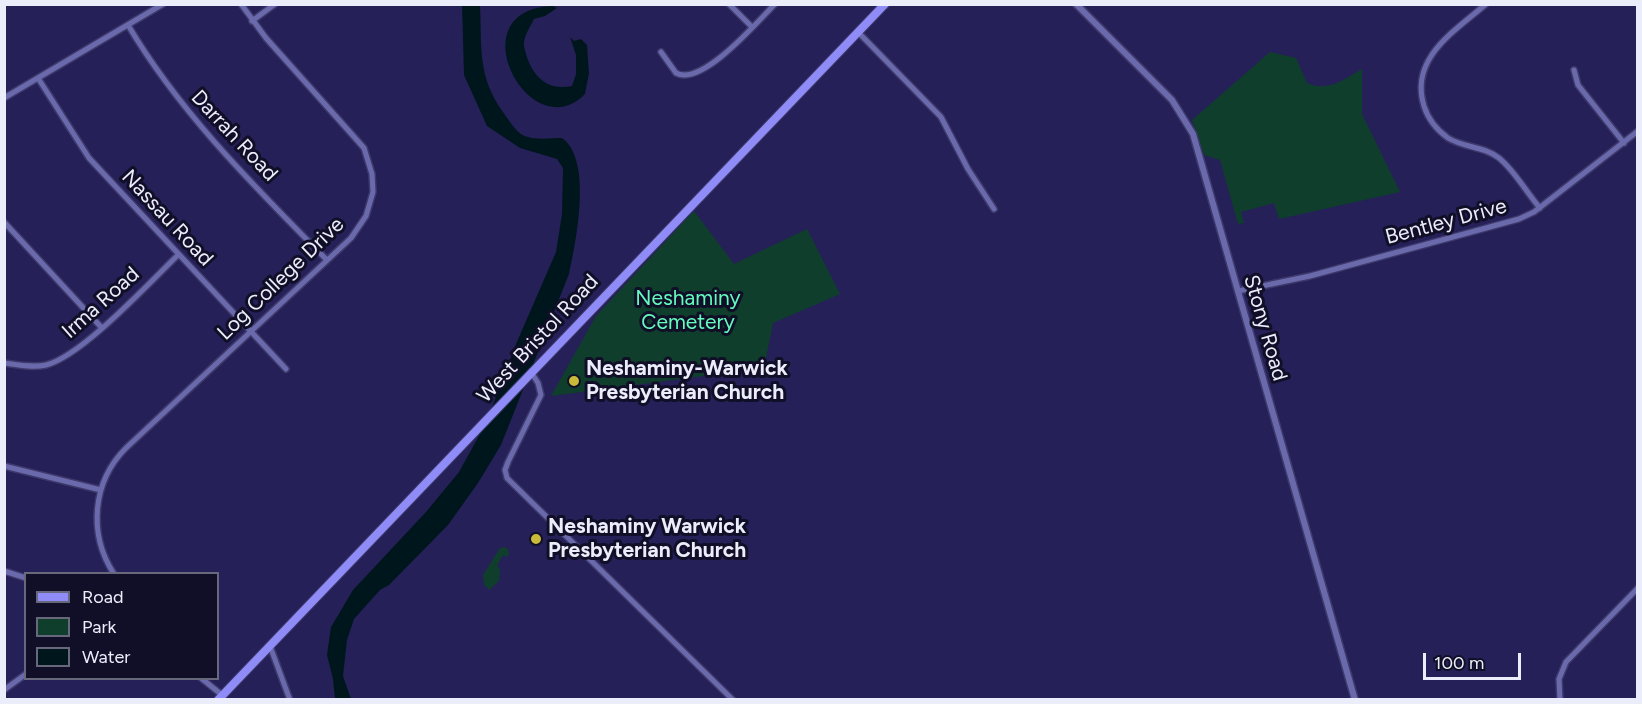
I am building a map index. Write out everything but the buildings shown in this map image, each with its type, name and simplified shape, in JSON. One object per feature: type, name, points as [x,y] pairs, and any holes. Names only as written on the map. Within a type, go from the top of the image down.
[{"type":"main road","name":"West Bristol Road","points":[[220,697],[885,4]]},
{"type":"street","points":[[5,96],[163,4]]},
{"type":"street","name":"Log College Drive","points":[[113,572],[98,535],[97,511],[107,475],[121,453],[355,234],[366,216],[373,183],[368,156],[358,139],[252,21],[241,4]]},
{"type":"street","points":[[252,21],[275,4]]},
{"type":"street","points":[[729,4],[752,27]]},
{"type":"street","points":[[662,52],[676,73],[691,75],[718,60],[775,4]]},
{"type":"street","name":"Stony Road","points":[[1076,4],[1172,100],[1187,121],[1200,157],[1355,699]]},
{"type":"street","points":[[1486,4],[1432,53],[1422,75],[1422,99],[1429,118],[1441,132],[1455,142],[1498,158],[1540,208]]},
{"type":"street","name":"Darrah Road","points":[[128,25],[152,65],[186,110],[327,260]]},
{"type":"street","points":[[858,32],[941,117],[968,169],[994,209]]},
{"type":"street","points":[[1574,70],[1578,85],[1624,143]]},
{"type":"street","name":"Nassau Road","points":[[38,78],[89,158],[286,369]]},
{"type":"street","name":"Bentley Drive","points":[[1238,291],[1310,276],[1519,219],[1540,208],[1638,131]]},
{"type":"street","points":[[4,222],[101,327]]},
{"type":"street","name":"Irma Road","points":[[4,363],[36,366],[53,362],[77,349],[178,255]]},
{"type":"street","points":[[530,372],[538,382],[540,395],[508,462],[505,470],[507,478],[733,699]]},
{"type":"street","points":[[4,466],[101,490]]},
{"type":"street","points":[[4,571],[24,577]]},
{"type":"street","points":[[1560,699],[1559,680],[1566,662],[1638,588]]},
{"type":"street","points":[[270,646],[290,699]]},
{"type":"street","points":[[4,690],[24,675]]},
{"type":"street","points":[[203,680],[220,697]]},
{"type":"green space","points":[[1270,52],[1296,58],[1307,83],[1315,85],[1336,84],[1362,69],[1362,114],[1400,192],[1279,219],[1274,203],[1241,212],[1244,223],[1238,224],[1220,160],[1204,155],[1192,120]]},
{"type":"green space","name":"Neshaminy Cemetery","points":[[694,211],[734,264],[807,229],[840,294],[773,323],[764,368],[551,396],[596,316]]},
{"type":"green space","points":[[500,548],[508,549],[509,554],[507,557],[503,555],[497,566],[500,568],[499,581],[489,590],[484,584],[483,575]]},
{"type":"water","points":[[462,5],[480,5],[481,48],[485,73],[495,99],[511,124],[521,134],[530,138],[562,138],[571,149],[577,164],[580,182],[575,242],[569,274],[501,445],[478,483],[448,525],[389,585],[380,590],[354,619],[347,640],[343,676],[351,699],[335,699],[327,655],[331,627],[353,590],[426,512],[459,472],[486,423],[516,344],[556,252],[562,214],[563,168],[557,159],[520,148],[487,126],[464,75]]},
{"type":"water","points":[[553,6],[557,8],[545,16],[534,19],[526,35],[524,46],[530,64],[539,78],[545,83],[562,87],[572,86],[576,74],[576,55],[570,37],[574,41],[581,39],[587,45],[589,73],[585,94],[564,106],[543,104],[525,92],[512,72],[506,50],[509,29],[524,13]]},
{"type":"place","name":"Neshaminy-Warwick Presbyterian Church","points":[[574,381]]},
{"type":"place","name":"Neshaminy Warwick Presbyterian Church","points":[[536,539]]}]
